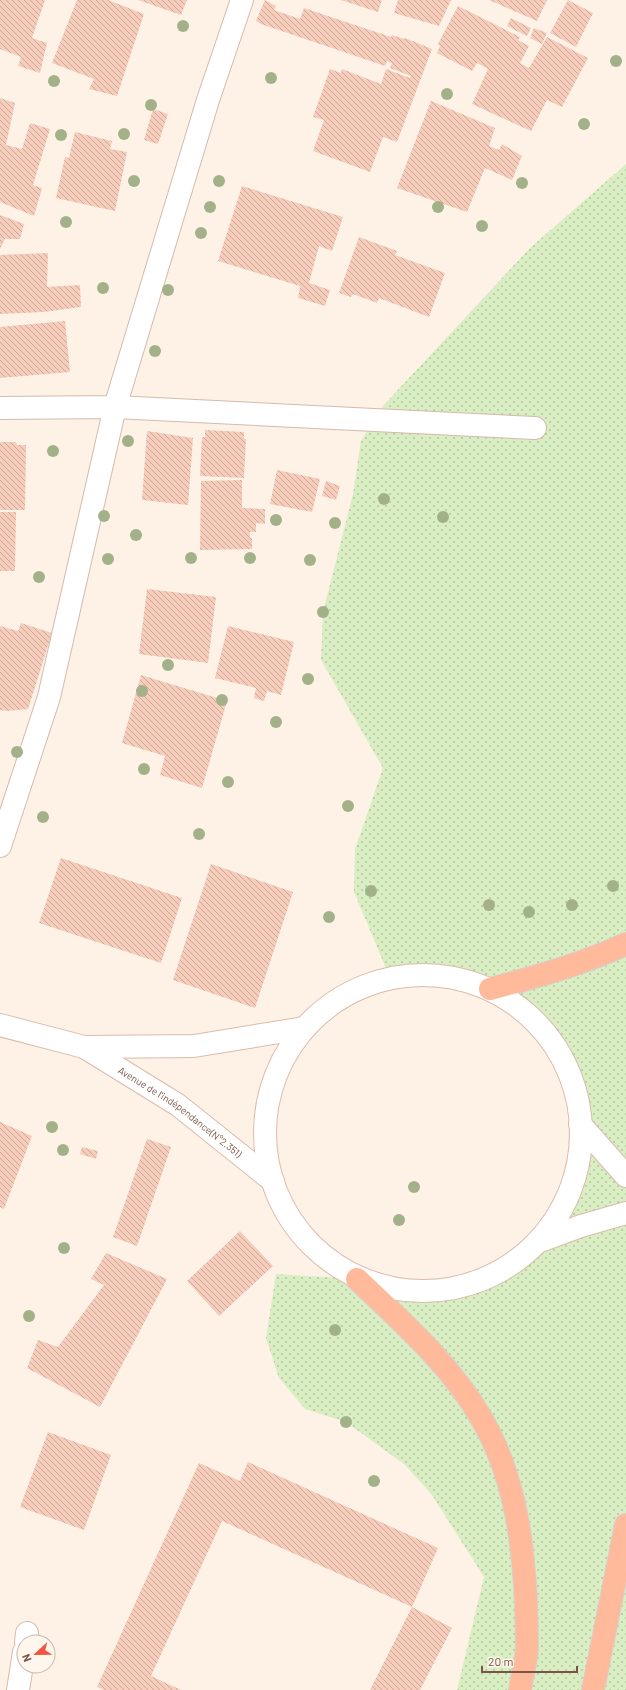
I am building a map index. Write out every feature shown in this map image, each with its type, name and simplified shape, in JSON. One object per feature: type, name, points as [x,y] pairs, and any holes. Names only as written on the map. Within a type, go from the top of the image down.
[{"type":"highway","points":[[490,989],[569,967],[598,957],[626,944]]},
{"type":"highway","points":[[357,1279],[407,1326],[456,1380],[480,1416],[498,1450],[509,1483],[519,1522],[524,1561],[527,1646],[520,1690]]},
{"type":"highway","points":[[593,1690],[626,1525]]},
{"type":"main road","points":[[0,846],[49,697],[115,407],[208,100],[242,0]]},
{"type":"main road","points":[[0,408],[115,407],[535,428]]},
{"type":"main road","points":[[543,1240],[567,1200],[579,1161],[580,1124],[567,1067],[535,1021],[490,989],[458,978],[424,974],[390,978],[358,988],[329,1005],[304,1028],[276,1074],[265,1132],[273,1181],[289,1216],[312,1246],[357,1279],[384,1287],[428,1292],[472,1284],[512,1265],[543,1240],[581,1226],[626,1213]]},
{"type":"main road","name":"Avenue de l'indépendance(N°2.351)","points":[[0,1025],[84,1047],[194,1046],[304,1028]]},
{"type":"main road","name":"Avenue de l'indépendance(N°2.351)","points":[[84,1047],[178,1105],[273,1181]]},
{"type":"main road","points":[[580,1124],[626,1176]]},
{"type":"main road","points":[[18,1690],[21,1674]]},
{"type":"green space","points":[[626,164],[626,1690],[457,1690],[484,1577],[432,1495],[404,1464],[346,1422],[305,1409],[279,1378],[266,1338],[276,1274],[357,1279],[384,1287],[428,1292],[472,1284],[512,1265],[543,1240],[567,1200],[579,1161],[580,1124],[567,1067],[535,1021],[490,989],[458,978],[424,974],[390,978],[354,892],[355,849],[383,768],[321,660],[323,612],[353,494],[361,441],[383,406],[530,248]]},
{"type":"building","points":[[0,0],[45,0],[32,38],[47,43],[40,73],[18,66],[21,57],[0,49]]},
{"type":"building","points":[[77,0],[108,0],[144,14],[117,96],[89,89],[94,79],[52,63]]},
{"type":"building","points":[[138,0],[187,0],[181,15]]},
{"type":"building","points":[[265,0],[276,6],[274,10],[300,19],[304,8],[391,37],[392,35],[405,38],[432,49],[397,142],[383,137],[370,172],[313,151],[324,120],[313,117],[330,69],[341,73],[342,69],[381,84],[386,69],[410,78],[411,76],[390,68],[392,63],[387,61],[385,66],[261,24],[256,21]]},
{"type":"building","points":[[341,0],[382,0],[378,12]]},
{"type":"building","points":[[398,0],[451,0],[439,26],[394,13]]},
{"type":"building","points":[[489,0],[547,0],[537,21]]},
{"type":"building","points":[[568,0],[593,13],[576,47],[550,33]]},
{"type":"building","points":[[458,6],[520,37],[518,40],[529,46],[520,63],[529,68],[547,37],[588,58],[562,107],[547,100],[531,131],[472,104],[488,69],[477,63],[472,71],[437,53],[440,46],[438,44]]},
{"type":"building","points":[[511,18],[531,28],[527,36],[507,26]]},
{"type":"building","points":[[534,28],[547,33],[542,44],[530,38]]},
{"type":"building","points":[[0,98],[15,103],[6,145],[22,149],[30,123],[50,129],[33,185],[42,188],[34,216],[0,202]]},
{"type":"building","points":[[431,101],[495,128],[489,146],[499,150],[502,144],[522,156],[512,180],[485,168],[467,212],[397,188]]},
{"type":"building","points":[[153,109],[168,114],[158,144],[144,140]]},
{"type":"building","points":[[75,132],[112,141],[110,149],[127,152],[115,211],[56,198],[65,157],[69,158]]},
{"type":"building","points":[[242,186],[343,217],[332,251],[319,246],[309,283],[330,290],[325,306],[298,298],[300,286],[218,261]]},
{"type":"building","points":[[0,215],[24,224],[20,239],[5,239],[0,249]]},
{"type":"building","points":[[359,237],[397,251],[395,255],[445,273],[429,317],[379,298],[377,303],[353,294],[351,297],[339,293]]},
{"type":"building","points":[[48,253],[47,287],[80,285],[81,307],[44,312],[0,314],[0,255]]},
{"type":"building","points":[[65,321],[70,372],[0,378],[0,327]]},
{"type":"building","points":[[205,430],[244,432],[244,439],[246,439],[244,478],[200,476],[202,437],[205,437]]},
{"type":"building","points":[[147,431],[193,438],[188,505],[142,500]]},
{"type":"building","points":[[0,442],[16,442],[17,445],[26,445],[25,510],[0,510]]},
{"type":"building","points":[[277,470],[320,479],[312,512],[270,504]]},
{"type":"building","points":[[242,480],[242,508],[265,509],[265,524],[256,523],[256,532],[250,532],[250,538],[252,538],[252,549],[200,550],[201,481]]},
{"type":"building","points":[[326,481],[340,486],[336,500],[322,496]]},
{"type":"building","points":[[0,512],[16,512],[15,571],[0,571]]},
{"type":"building","points":[[147,589],[216,597],[208,663],[139,654]]},
{"type":"building","points":[[21,623],[52,633],[28,709],[7,711],[0,710],[0,626],[18,631]]},
{"type":"building","points":[[228,626],[294,642],[281,695],[267,691],[264,701],[254,698],[256,688],[215,678]]},
{"type":"building","points":[[141,675],[227,701],[202,788],[160,775],[165,756],[122,743]]},
{"type":"building","points":[[61,858],[182,898],[161,963],[39,923]]},
{"type":"building","points":[[211,864],[293,892],[255,1008],[173,980]]},
{"type":"building","points":[[0,1122],[32,1136],[4,1209],[0,1207]]},
{"type":"building","points":[[147,1139],[171,1147],[137,1246],[113,1237]]},
{"type":"building","points":[[82,1147],[98,1151],[96,1159],[80,1154]]},
{"type":"building","points":[[240,1231],[273,1266],[219,1316],[187,1281]]},
{"type":"building","points":[[106,1253],[167,1279],[100,1407],[27,1368],[38,1340],[58,1347],[104,1285],[91,1279]]},
{"type":"building","points":[[48,1432],[111,1455],[84,1530],[20,1507]]},
{"type":"building","points":[[248,1462],[438,1548],[412,1607],[222,1521],[151,1676],[181,1690],[104,1690],[97,1687],[199,1463],[240,1481]]},
{"type":"building","points":[[412,1607],[452,1628],[420,1690],[370,1690]]}]
